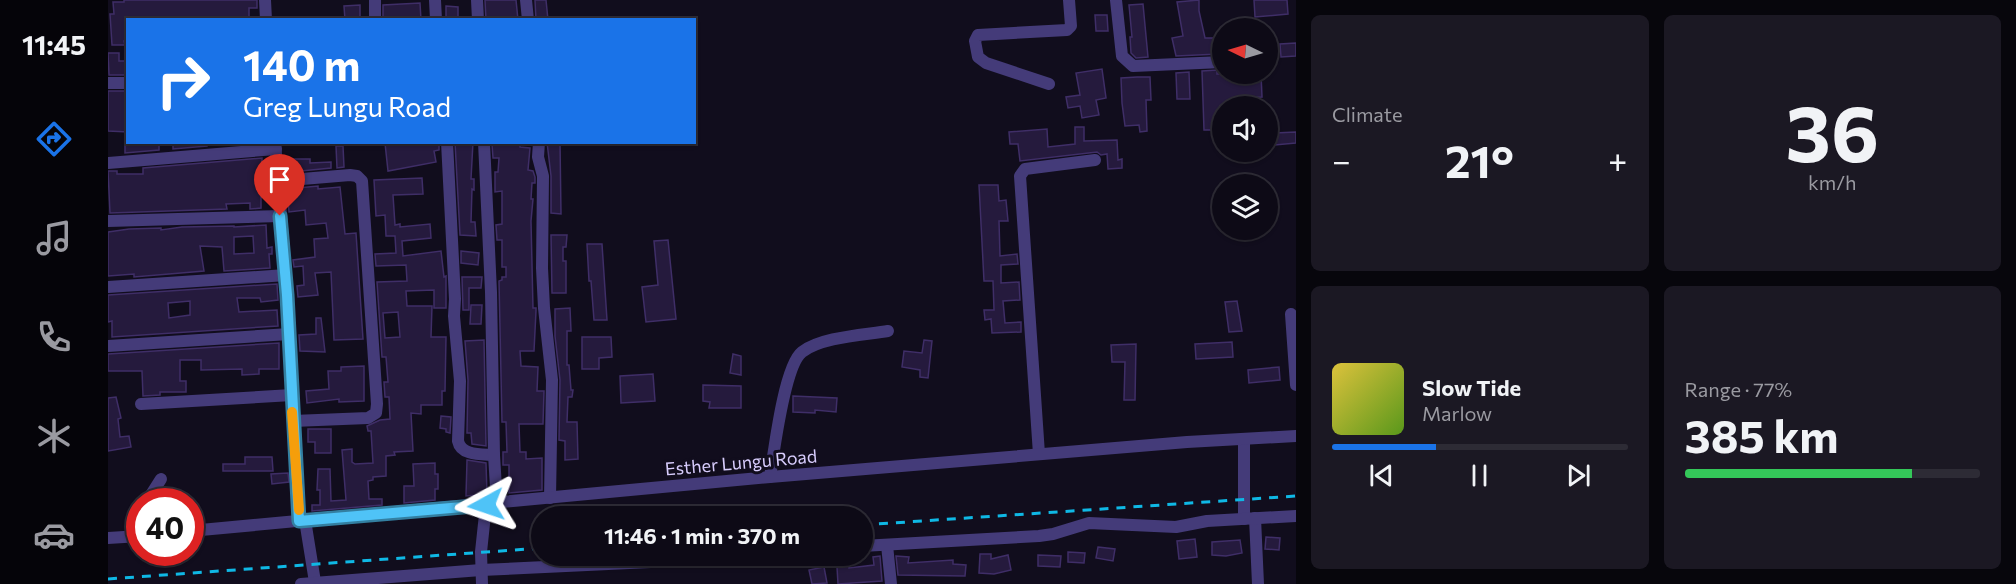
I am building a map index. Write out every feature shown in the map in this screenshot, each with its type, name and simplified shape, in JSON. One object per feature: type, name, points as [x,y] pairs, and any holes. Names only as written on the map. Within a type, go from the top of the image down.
[{"type":"street","points":[[265,0],[266,18]]},
{"type":"street","points":[[375,0],[375,18]]},
{"type":"street","points":[[435,0],[436,18]]},
{"type":"street","points":[[477,0],[478,18]]},
{"type":"street","points":[[526,0],[528,18]]},
{"type":"street","points":[[1048,84],[986,63],[978,57],[975,41],[978,35],[1067,30],[1071,26],[1070,0]]},
{"type":"street","points":[[1116,0],[1122,56],[1134,66],[1212,62]]},
{"type":"street","points":[[108,83],[126,83]]},
{"type":"street","points":[[447,144],[454,316],[459,353],[458,441],[459,447],[464,451],[494,455]]},
{"type":"street","points":[[482,584],[481,570],[492,504],[494,455],[491,283],[484,144]]},
{"type":"street","points":[[539,144],[538,157],[543,176],[544,298],[552,380],[550,498]]},
{"type":"street","points":[[108,163],[275,146],[302,521],[315,582]]},
{"type":"street","points":[[1040,454],[1020,176],[1025,169],[1095,160]]},
{"type":"street","points":[[278,181],[350,175],[357,176],[362,181],[377,404],[376,413],[368,418],[293,421]]},
{"type":"street","points":[[108,221],[280,216]]},
{"type":"street","points":[[108,287],[285,275]]},
{"type":"street","points":[[1291,314],[1296,385]]},
{"type":"street","points":[[770,477],[791,369],[801,352],[815,345],[837,339],[888,331]]},
{"type":"street","points":[[108,346],[289,334]]},
{"type":"street","points":[[141,404],[292,395]]},
{"type":"street","name":"Esther Lungu Road","points":[[204,530],[770,477],[1040,454],[1296,436]]},
{"type":"street","points":[[1244,439],[1258,584]]},
{"type":"street","points":[[155,488],[161,479]]},
{"type":"street","points":[[873,546],[1039,536],[1089,523],[1176,527],[1207,521],[1296,516]]},
{"type":"street","points":[[108,538],[126,537]]},
{"type":"street","points":[[887,545],[891,584]]},
{"type":"street","points":[[301,584],[566,566]]},
{"type":"building","points":[[124,0],[257,0],[257,8],[249,8],[249,18],[126,18],[125,45],[112,45],[110,14],[114,14],[113,2],[124,2]]},
{"type":"building","points":[[485,0],[516,0],[518,18],[486,18]]},
{"type":"building","points":[[535,0],[546,0],[548,18],[536,18]]},
{"type":"building","points":[[1199,0],[1205,38],[1212,38],[1212,54],[1176,56],[1172,38],[1183,36],[1177,2]]},
{"type":"building","points":[[1254,0],[1287,0],[1288,14],[1255,17]]},
{"type":"building","points":[[420,3],[421,18],[383,18],[383,5]]},
{"type":"building","points":[[1143,4],[1148,57],[1136,58],[1131,53],[1129,5]]},
{"type":"building","points":[[360,5],[360,18],[345,18],[344,6]]},
{"type":"building","points":[[446,6],[458,7],[458,18],[446,18]]},
{"type":"building","points":[[1095,15],[1107,15],[1108,31],[1096,31]]},
{"type":"building","points":[[1296,43],[1296,56],[1281,57],[1280,44]]},
{"type":"building","points":[[108,53],[119,53],[119,61],[126,61],[126,75],[109,75]]},
{"type":"building","points":[[1102,69],[1106,98],[1096,100],[1099,115],[1082,118],[1080,106],[1068,108],[1066,97],[1080,95],[1076,73]]},
{"type":"building","points":[[1212,70],[1212,84],[1261,84],[1262,96],[1212,96],[1212,130],[1204,130],[1202,71]]},
{"type":"building","points":[[1189,72],[1190,99],[1177,99],[1176,73]]},
{"type":"building","points":[[1150,77],[1151,100],[1146,100],[1147,131],[1140,132],[1139,125],[1125,126],[1121,78]]},
{"type":"building","points":[[108,91],[126,91],[126,132],[108,131]]},
{"type":"building","points":[[1075,127],[1084,127],[1084,141],[1117,140],[1118,160],[1122,159],[1122,168],[1108,169],[1107,154],[1101,155],[1097,152],[1020,161],[1018,144],[1010,144],[1009,132],[1047,129],[1048,147],[1075,144]]},
{"type":"building","points":[[1296,132],[1296,143],[1278,145],[1278,133]]},
{"type":"building","points":[[125,142],[126,144],[159,144],[159,150],[125,153]]},
{"type":"building","points":[[173,144],[207,144],[207,146],[173,149]]},
{"type":"building","points":[[385,144],[439,144],[439,150],[434,151],[436,162],[388,171]]},
{"type":"building","points":[[455,144],[473,144],[471,179],[474,179],[474,190],[472,189],[471,222],[475,222],[476,236],[460,235]]},
{"type":"building","points":[[492,144],[520,144],[520,147],[530,148],[528,170],[533,171],[535,177],[535,183],[532,183],[531,199],[533,199],[531,221],[533,308],[536,308],[534,351],[520,351],[521,366],[538,367],[537,391],[544,391],[543,424],[519,424],[520,452],[526,452],[526,459],[542,458],[542,490],[509,493],[509,465],[503,465],[503,452],[507,452],[506,422],[502,422],[499,281],[502,277],[506,277],[506,267],[502,267],[502,240],[497,240],[496,225],[502,224],[502,191],[495,192],[495,172],[498,172],[499,158],[493,158]]},
{"type":"building","points":[[547,144],[560,144],[561,214],[551,213],[551,176]]},
{"type":"building","points":[[336,146],[343,146],[344,167],[337,168]]},
{"type":"building","points":[[262,158],[262,176],[270,176],[270,186],[268,192],[261,194],[261,208],[250,209],[250,203],[226,204],[227,209],[110,213],[108,171],[117,171],[117,174],[143,174],[143,168]]},
{"type":"building","points":[[291,159],[310,159],[310,163],[331,162],[331,168],[291,172]]},
{"type":"building","points":[[422,178],[423,194],[393,195],[395,225],[400,224],[400,227],[430,224],[431,238],[402,241],[403,256],[441,251],[444,277],[446,276],[446,308],[434,308],[434,290],[406,291],[407,306],[432,306],[431,337],[446,337],[445,391],[442,391],[442,405],[421,405],[421,414],[411,413],[413,451],[394,452],[395,455],[386,456],[386,476],[373,477],[373,480],[368,481],[369,499],[382,499],[382,505],[312,511],[312,505],[320,505],[320,490],[317,490],[318,469],[330,469],[331,501],[346,500],[342,450],[352,449],[352,462],[355,464],[373,463],[371,431],[368,431],[367,426],[380,420],[390,419],[389,397],[385,397],[384,382],[388,382],[386,357],[382,357],[377,282],[407,281],[406,265],[376,266],[375,254],[396,253],[395,236],[386,236],[385,215],[376,216],[374,180]],"holes":[[[398,312],[400,337],[385,338],[383,313]]]},
{"type":"building","points":[[979,185],[998,185],[999,201],[1006,200],[1008,221],[999,221],[1000,256],[1017,254],[1018,264],[1001,265],[1001,283],[1019,282],[1020,300],[1003,301],[1005,323],[1021,322],[1021,332],[992,333],[991,319],[985,320],[984,310],[994,310],[993,281],[984,281]]},
{"type":"building","points":[[318,186],[318,189],[340,187],[345,234],[356,233],[363,339],[334,340],[331,272],[315,273],[318,295],[298,297],[297,286],[304,285],[303,266],[294,267],[293,260],[315,257],[314,239],[328,238],[326,223],[306,225],[305,210],[289,212],[287,189]]},
{"type":"building","points":[[266,225],[267,248],[272,247],[272,254],[269,254],[270,268],[224,271],[222,247],[200,246],[204,271],[134,277],[134,274],[108,276],[108,232],[129,229]],"holes":[[[253,236],[254,253],[234,254],[234,237]]]},
{"type":"building","points":[[551,235],[567,235],[566,247],[563,247],[563,261],[566,261],[566,293],[552,293]]},
{"type":"building","points":[[668,240],[676,319],[646,322],[642,287],[658,285],[654,241]]},
{"type":"building","points":[[587,244],[602,244],[607,320],[594,320]]},
{"type":"building","points":[[461,251],[479,253],[478,265],[461,263]]},
{"type":"building","points":[[462,277],[482,277],[481,288],[469,288],[469,310],[463,310]]},
{"type":"building","points":[[277,284],[278,300],[261,302],[260,298],[237,298],[239,312],[277,310],[278,326],[112,337],[112,321],[108,322],[108,295]],"holes":[[[190,301],[190,315],[169,318],[168,303]]]},
{"type":"building","points":[[1237,301],[1242,331],[1229,332],[1225,302]]},
{"type":"building","points":[[471,305],[482,305],[481,324],[470,324]]},
{"type":"building","points":[[570,308],[571,331],[567,331],[567,365],[569,365],[571,390],[573,390],[572,397],[568,397],[567,422],[577,422],[578,459],[565,460],[565,441],[559,440],[560,380],[555,336],[555,309]]},
{"type":"building","points":[[316,318],[321,318],[325,352],[300,351],[299,335],[316,334]]},
{"type":"building","points":[[582,337],[611,337],[612,357],[599,358],[599,369],[582,369]]},
{"type":"building","points":[[484,340],[486,446],[472,444],[471,433],[467,433],[468,380],[465,341]]},
{"type":"building","points":[[924,340],[932,341],[928,378],[920,377],[920,370],[902,367],[904,351],[922,353]]},
{"type":"building","points":[[1232,342],[1233,357],[1196,359],[1195,344]]},
{"type":"building","points":[[279,343],[279,369],[259,369],[259,374],[242,375],[242,369],[201,370],[201,360],[180,360],[180,381],[186,381],[186,392],[160,392],[160,395],[143,396],[142,371],[108,371],[108,354]]},
{"type":"building","points":[[1136,344],[1135,400],[1124,400],[1125,362],[1112,362],[1111,345]]},
{"type":"building","points":[[733,354],[741,356],[741,375],[730,373]]},
{"type":"building","points":[[364,366],[364,401],[339,402],[339,399],[307,403],[306,391],[329,389],[328,371],[341,371],[341,367]]},
{"type":"building","points":[[1279,367],[1280,380],[1249,383],[1248,370]]},
{"type":"building","points":[[653,374],[655,401],[621,403],[620,376]]},
{"type":"building","points":[[703,385],[741,386],[741,408],[709,408],[710,402],[703,401]]},
{"type":"building","points":[[793,396],[837,398],[836,412],[815,410],[815,413],[793,412]]},
{"type":"building","points":[[116,397],[121,418],[118,419],[120,437],[129,436],[131,447],[108,451],[108,398]]},
{"type":"building","points":[[441,416],[451,417],[450,433],[440,428]]},
{"type":"building","points":[[308,429],[331,429],[331,453],[315,453],[315,442],[308,442]]},
{"type":"building","points":[[245,457],[272,457],[273,471],[223,471],[223,464],[245,464]]},
{"type":"building","points":[[467,460],[486,463],[487,494],[466,496]]},
{"type":"building","points":[[435,463],[438,489],[435,489],[435,500],[404,503],[404,486],[414,486],[413,464]]},
{"type":"building","points":[[288,473],[289,482],[272,484],[271,474]]},
{"type":"building","points":[[1266,537],[1280,538],[1279,550],[1265,549]]},
{"type":"building","points":[[1195,539],[1197,557],[1179,559],[1177,541]]},
{"type":"building","points":[[1240,540],[1242,553],[1226,556],[1212,555],[1212,542]]},
{"type":"building","points":[[1098,547],[1115,549],[1113,561],[1096,558]]},
{"type":"building","points":[[1068,552],[1085,553],[1084,563],[1068,562]]},
{"type":"building","points":[[980,554],[991,554],[991,559],[1008,555],[1011,570],[994,574],[979,573]]},
{"type":"building","points":[[1038,555],[1061,556],[1060,567],[1038,566]]},
{"type":"building","points":[[880,556],[882,581],[838,584],[837,567],[873,566],[873,557]]},
{"type":"building","points":[[896,556],[909,557],[908,563],[953,560],[953,564],[966,565],[965,576],[898,575]]},
{"type":"building","points":[[824,567],[827,583],[812,584],[809,570]]},
{"type":"railway","points":[[873,524],[1296,496]]},
{"type":"railway","points":[[108,579],[531,549]]},
{"type":"slow traffic","points":[[292,412],[299,510]]},
{"type":"route","points":[[280,216],[287,295],[299,521],[486,505]]}]
